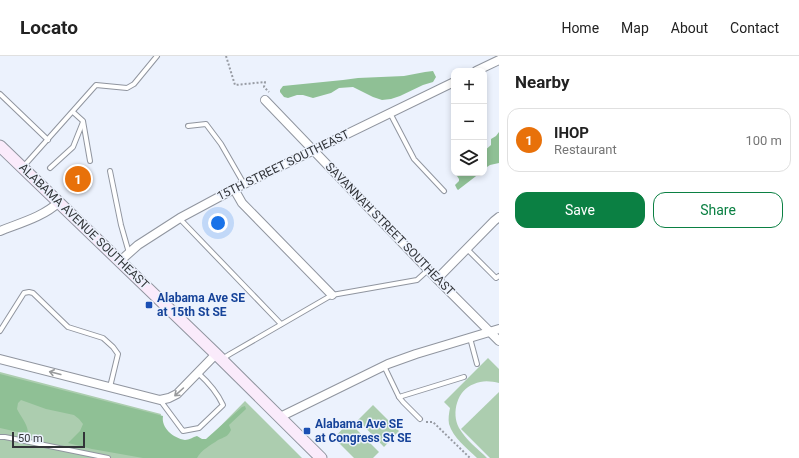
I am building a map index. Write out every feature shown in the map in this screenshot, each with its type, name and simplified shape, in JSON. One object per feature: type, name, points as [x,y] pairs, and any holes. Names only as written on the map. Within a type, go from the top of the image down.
[{"type":"main road","name":"ALABAMA AVENUE SOUTHEAST","points":[[0,146],[219,357],[321,458]]},
{"type":"street","points":[[482,68],[499,60]]},
{"type":"street","name":"15TH STREET SOUTHEAST","points":[[120,261],[138,245],[180,218],[234,189],[451,83]]},
{"type":"street","name":"SAVANNAH STREET SOUTHEAST","points":[[267,96],[313,150],[428,270],[499,341]]},
{"type":"street","points":[[234,189],[242,203],[332,295]]},
{"type":"street","points":[[0,231],[42,214],[59,202]]},
{"type":"street","points":[[437,279],[499,217]]},
{"type":"street","points":[[280,417],[384,365],[499,329]]},
{"type":"street","points":[[0,358],[160,400],[173,396],[198,373],[219,357]]},
{"type":"lane","points":[[22,167],[48,140],[96,85],[127,88],[134,84],[157,56]]},
{"type":"lane","points":[[0,94],[48,140]]},
{"type":"lane","points":[[73,112],[83,122],[90,160]]},
{"type":"lane","points":[[390,113],[414,159],[444,191]]},
{"type":"lane","points":[[50,168],[73,147],[83,122]]},
{"type":"lane","points":[[188,126],[206,124],[221,144],[244,184]]},
{"type":"lane","points":[[110,171],[121,225],[129,254]]},
{"type":"lane","points":[[180,218],[281,324]]},
{"type":"lane","points":[[467,249],[496,278],[499,276]]},
{"type":"lane","points":[[219,357],[332,295],[417,280],[428,270]]},
{"type":"lane","points":[[0,331],[24,293],[33,293],[68,327],[103,338],[113,347],[118,354],[110,387]]},
{"type":"lane","points":[[470,337],[477,364]]},
{"type":"lane","points":[[384,365],[399,397],[420,419]]},
{"type":"lane","points":[[160,400],[183,431],[199,428],[223,405],[209,384],[198,373]]},
{"type":"lane","points":[[399,397],[464,377]]},
{"type":"lane","points":[[0,437],[43,444],[108,458]]},
{"type":"path","points":[[226,56],[235,85],[266,82],[264,87],[267,96]]},
{"type":"path","points":[[420,419],[423,421],[433,422],[470,458]]},
{"type":"green space","points":[[433,71],[436,77],[433,82],[391,99],[382,100],[353,87],[339,88],[331,93],[313,98],[297,95],[288,98],[284,97],[280,92],[283,86],[358,78],[404,76]]},
{"type":"green space","points":[[499,132],[499,163],[487,167],[487,148],[491,145],[491,139]]},
{"type":"green space","points":[[457,176],[476,176],[458,190],[455,185],[459,179]]},
{"type":"green space","points":[[488,358],[499,369],[499,383],[483,381],[468,387],[463,391],[457,403],[456,409],[459,428],[487,458],[477,458],[461,442],[451,429],[449,424],[450,408],[444,402]]},
{"type":"green space","points":[[0,372],[161,414],[159,424],[187,451],[197,450],[245,401],[302,458],[0,458]]},
{"type":"green space","points":[[0,374],[163,416],[164,425],[169,432],[176,437],[185,440],[197,436],[202,439],[206,439],[242,407],[245,406],[246,409],[229,425],[231,430],[229,434],[206,448],[197,458],[143,458],[68,443],[80,431],[83,424],[79,419],[74,415],[46,409],[21,400],[18,403],[17,409],[28,432],[18,432],[0,428]]},
{"type":"green space","points":[[499,392],[499,458],[490,458],[461,429]]},
{"type":"green space","points":[[373,405],[399,431],[384,447],[358,420]]},
{"type":"green space","points":[[349,422],[379,452],[373,458],[354,458],[334,438]]},
{"type":"place","name":"IHOP","points":[[78,179]]},
{"type":"place","name":"Alabama Ave SE at 15th St SE","points":[[149,305]]},
{"type":"place","name":"Alabama Ave SE at Congress St SE","points":[[307,431]]}]
